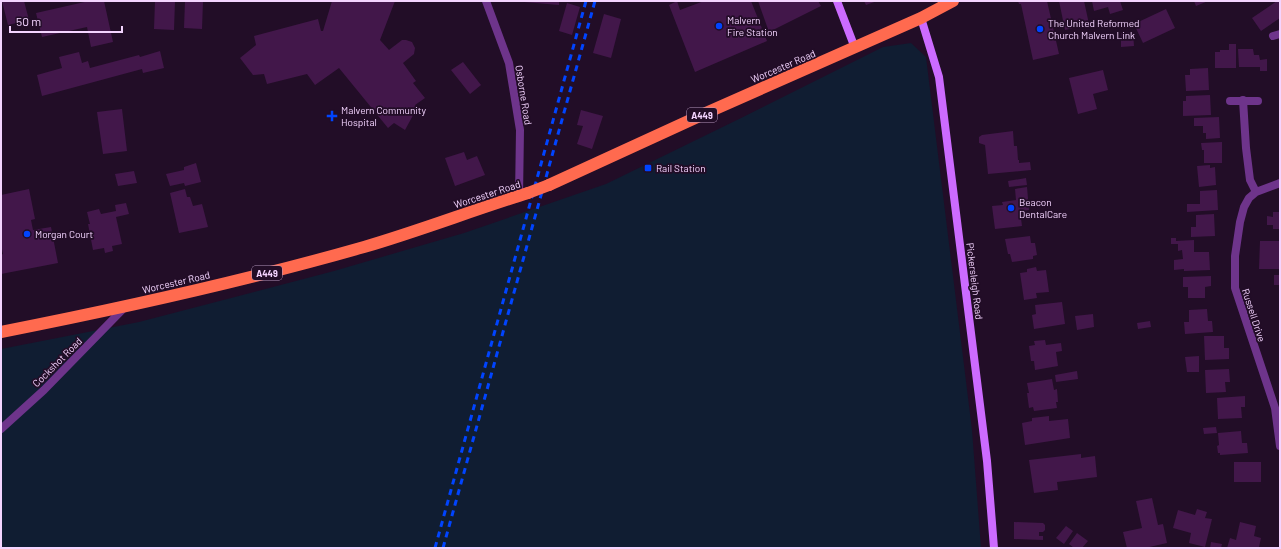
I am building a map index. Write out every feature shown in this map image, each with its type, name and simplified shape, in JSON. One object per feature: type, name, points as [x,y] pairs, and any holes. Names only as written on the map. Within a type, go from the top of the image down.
[{"type":"highway","name":"Worcester Road","points":[[1,332],[126,306],[277,270],[365,246],[524,195],[855,48],[921,18],[953,1]]},
{"type":"street","name":"Osborne Road","points":[[486,1],[509,63],[520,130],[524,195]]},
{"type":"street","points":[[838,1],[855,48]]},
{"type":"street","name":"Pickersleigh Road","points":[[921,18],[939,77],[986,453],[994,548]]},
{"type":"street","points":[[1243,100],[1250,180],[1256,192],[1280,183]]},
{"type":"street","points":[[1230,101],[1258,101]]},
{"type":"street","name":"Russell Drive","points":[[1256,192],[1248,198],[1240,222],[1235,256],[1235,288],[1275,408],[1280,446]]},
{"type":"street","name":"Cockshot Road","points":[[1,429],[44,390],[126,306]]},
{"type":"shaded area","points":[[911,43],[926,57],[972,430],[981,548],[1,548],[1,349],[139,322],[334,271],[464,233],[606,184],[883,47]]},
{"type":"building","points":[[2,1],[24,1],[29,20],[8,25]]},
{"type":"building","points":[[89,1],[104,1],[113,42],[91,47],[87,27],[42,37],[36,13]]},
{"type":"building","points":[[155,1],[175,1],[174,30],[154,29]]},
{"type":"building","points":[[185,1],[203,1],[202,29],[184,28]]},
{"type":"building","name":"Malvern Community Hospital","points":[[332,1],[395,1],[380,40],[389,50],[402,40],[412,42],[415,48],[414,54],[403,63],[416,81],[413,83],[425,98],[415,105],[417,108],[405,130],[394,123],[388,128],[339,68],[315,85],[307,74],[267,84],[264,74],[253,75],[240,58],[256,45],[254,36],[318,19],[321,31],[323,31]]},
{"type":"building","points":[[559,1],[559,5],[524,2]]},
{"type":"building","name":"Malvern Fire Station","points":[[677,1],[680,10],[704,1],[751,1],[767,41],[695,72],[669,5]]},
{"type":"building","points":[[758,1],[818,1],[821,6],[769,32]]},
{"type":"building","points":[[864,1],[877,1],[866,5]]},
{"type":"building","name":"The United Reformed Church Malvern Link","points":[[1018,1],[1047,1],[1059,54],[1033,60],[1021,4],[1019,4]]},
{"type":"building","points":[[1059,1],[1084,1],[1089,24],[1065,30]]},
{"type":"building","points":[[1092,1],[1120,1],[1123,10],[1110,14],[1108,7],[1094,11]]},
{"type":"building","points":[[1194,1],[1208,1],[1196,6]]},
{"type":"building","points":[[1277,1],[1280,1],[1280,18],[1261,31],[1252,18]]},
{"type":"building","points":[[567,3],[580,7],[572,35],[559,31]]},
{"type":"building","points":[[1166,9],[1175,28],[1143,43],[1134,24]]},
{"type":"building","points":[[604,14],[621,19],[611,58],[593,53]]},
{"type":"building","points":[[1133,32],[1134,46],[1121,47],[1121,33]]},
{"type":"building","points":[[1229,44],[1236,44],[1236,68],[1215,68],[1215,52],[1220,52],[1220,50],[1229,50]]},
{"type":"building","points":[[1238,49],[1253,49],[1254,55],[1259,55],[1260,60],[1267,59],[1267,71],[1260,71],[1260,67],[1239,67]]},
{"type":"building","points":[[160,51],[164,68],[143,73],[142,69],[42,96],[37,75],[62,68],[59,57],[79,52],[82,63],[88,61],[90,68]]},
{"type":"building","points":[[463,62],[481,85],[470,94],[451,70]]},
{"type":"building","points":[[1208,68],[1209,90],[1186,91],[1185,75],[1190,75],[1190,69]]},
{"type":"building","points":[[1103,70],[1108,90],[1093,94],[1097,109],[1078,114],[1069,78]]},
{"type":"building","points":[[1210,95],[1211,115],[1183,116],[1183,101],[1186,101],[1186,96]]},
{"type":"building","points":[[122,109],[127,151],[103,154],[97,112]]},
{"type":"building","points":[[581,110],[603,116],[592,149],[577,144],[583,126],[577,125]]},
{"type":"building","points":[[1219,117],[1220,138],[1206,139],[1206,133],[1203,133],[1203,126],[1194,126],[1194,118]]},
{"type":"building","points":[[1013,131],[1014,146],[1017,146],[1019,163],[1030,162],[1031,170],[988,174],[985,145],[979,143],[979,137],[982,135]]},
{"type":"building","points":[[1222,142],[1222,163],[1204,163],[1204,150],[1202,150],[1201,143]]},
{"type":"building","points":[[464,152],[467,160],[477,156],[485,175],[455,186],[445,158]]},
{"type":"building","points":[[196,163],[201,182],[185,186],[184,183],[170,186],[166,174],[184,170],[184,167]]},
{"type":"building","points":[[1210,165],[1210,168],[1215,167],[1216,185],[1199,187],[1197,166]]},
{"type":"building","points":[[134,171],[137,183],[118,186],[115,174]]},
{"type":"building","points":[[1026,178],[1027,185],[1009,187],[1008,181]]},
{"type":"building","name":"Beacon DentalCare","points":[[1027,187],[1029,210],[1020,211],[1022,226],[995,229],[992,206],[1003,205],[1002,202],[1016,200],[1015,189]]},
{"type":"building","name":"Morgan Court","points":[[29,189],[35,219],[31,220],[33,230],[51,227],[58,263],[1,274],[1,255],[3,254],[1,244],[1,195]]},
{"type":"building","points":[[185,189],[187,197],[190,197],[193,206],[202,204],[208,227],[179,233],[170,193]]},
{"type":"building","points":[[1217,190],[1218,210],[1187,212],[1187,204],[1200,204],[1200,191]]},
{"type":"building","points":[[126,203],[129,214],[116,217],[122,244],[112,246],[113,251],[105,253],[104,248],[93,250],[87,212],[99,209],[101,214],[116,211],[115,205]]},
{"type":"building","points":[[1273,212],[1280,212],[1280,229],[1273,229],[1273,225],[1267,225],[1267,216],[1273,217]]},
{"type":"building","points":[[1214,214],[1215,236],[1191,237],[1191,227],[1196,227],[1196,215]]},
{"type":"building","points":[[1030,236],[1031,243],[1035,243],[1037,255],[1033,256],[1033,259],[1012,262],[1010,254],[1008,254],[1005,239]]},
{"type":"building","points":[[1171,238],[1176,238],[1176,241],[1194,240],[1194,252],[1209,252],[1210,270],[1174,270],[1174,260],[1183,259],[1182,250],[1178,251],[1178,244],[1171,244]]},
{"type":"building","points":[[1260,241],[1280,241],[1280,269],[1259,269]]},
{"type":"building","points":[[1036,267],[1037,271],[1046,270],[1049,292],[1036,293],[1037,298],[1024,300],[1020,273],[1027,272],[1027,269]]},
{"type":"building","points":[[1274,275],[1280,275],[1280,285],[1274,285]]},
{"type":"building","points":[[1211,276],[1211,286],[1205,287],[1205,298],[1188,298],[1188,287],[1183,287],[1183,277]]},
{"type":"building","points":[[1062,302],[1065,324],[1034,329],[1032,315],[1036,314],[1035,305]]},
{"type":"building","points":[[1207,309],[1208,321],[1212,321],[1213,332],[1185,334],[1184,322],[1189,322],[1189,310]]},
{"type":"building","points":[[1093,314],[1094,327],[1077,330],[1075,316]]},
{"type":"building","points":[[1150,321],[1151,327],[1138,329],[1137,323]]},
{"type":"building","points":[[1204,336],[1224,336],[1224,348],[1229,348],[1229,359],[1205,360]]},
{"type":"building","points":[[1045,340],[1046,345],[1061,343],[1062,351],[1056,352],[1058,366],[1035,370],[1034,361],[1031,361],[1029,346],[1035,345],[1034,341]]},
{"type":"building","points":[[1199,356],[1199,372],[1187,372],[1185,357]]},
{"type":"building","points":[[1229,369],[1230,382],[1225,382],[1226,392],[1206,393],[1205,370]]},
{"type":"building","points":[[1077,371],[1078,379],[1056,382],[1055,375]]},
{"type":"building","points":[[1052,379],[1054,390],[1057,389],[1057,408],[1034,411],[1033,407],[1029,408],[1027,383]]},
{"type":"building","points":[[1245,396],[1245,407],[1241,407],[1242,418],[1218,419],[1217,398]]},
{"type":"building","points":[[1049,416],[1049,421],[1068,419],[1070,438],[1025,445],[1022,423],[1032,421],[1032,418]]},
{"type":"building","points":[[1216,427],[1217,433],[1204,434],[1203,428]]},
{"type":"building","points":[[1241,431],[1242,443],[1247,443],[1248,453],[1220,455],[1220,453],[1218,453],[1217,446],[1219,445],[1218,433]]},
{"type":"building","points":[[1081,454],[1081,458],[1095,456],[1097,477],[1057,482],[1058,490],[1034,493],[1029,460]]},
{"type":"building","points":[[1234,462],[1261,462],[1261,482],[1234,482]]},
{"type":"building","points":[[1152,498],[1158,525],[1163,524],[1167,543],[1145,548],[1127,548],[1123,532],[1142,528],[1136,501]]},
{"type":"building","points":[[1197,509],[1207,512],[1205,518],[1212,519],[1205,547],[1189,543],[1191,533],[1173,528],[1178,510],[1195,515]]},
{"type":"building","points":[[1014,522],[1043,523],[1045,525],[1045,530],[1043,532],[1039,532],[1039,536],[1043,536],[1043,540],[1014,539]]},
{"type":"building","points":[[1240,522],[1256,526],[1254,536],[1261,538],[1259,547],[1262,548],[1227,548],[1230,538],[1236,540]]},
{"type":"building","points":[[1066,526],[1073,531],[1064,544],[1056,538]]},
{"type":"building","points":[[1077,533],[1088,541],[1082,548],[1074,548],[1069,544]]},
{"type":"building","points":[[1211,542],[1222,544],[1221,548],[1210,548]]},
{"type":"railway","points":[[435,548],[586,1]]},
{"type":"railway","points":[[443,548],[595,1]]},
{"type":"place","name":"Malvern Fire Station","points":[[719,26]]},
{"type":"place","name":"The United Reformed Church Malvern Link","points":[[1040,29]]},
{"type":"place","name":"Malvern Community Hospital","points":[[332,116]]},
{"type":"place","name":"Rail Station","points":[[648,168]]},
{"type":"place","name":"Beacon DentalCare","points":[[1011,208]]},
{"type":"place","name":"Morgan Court","points":[[27,234]]}]
